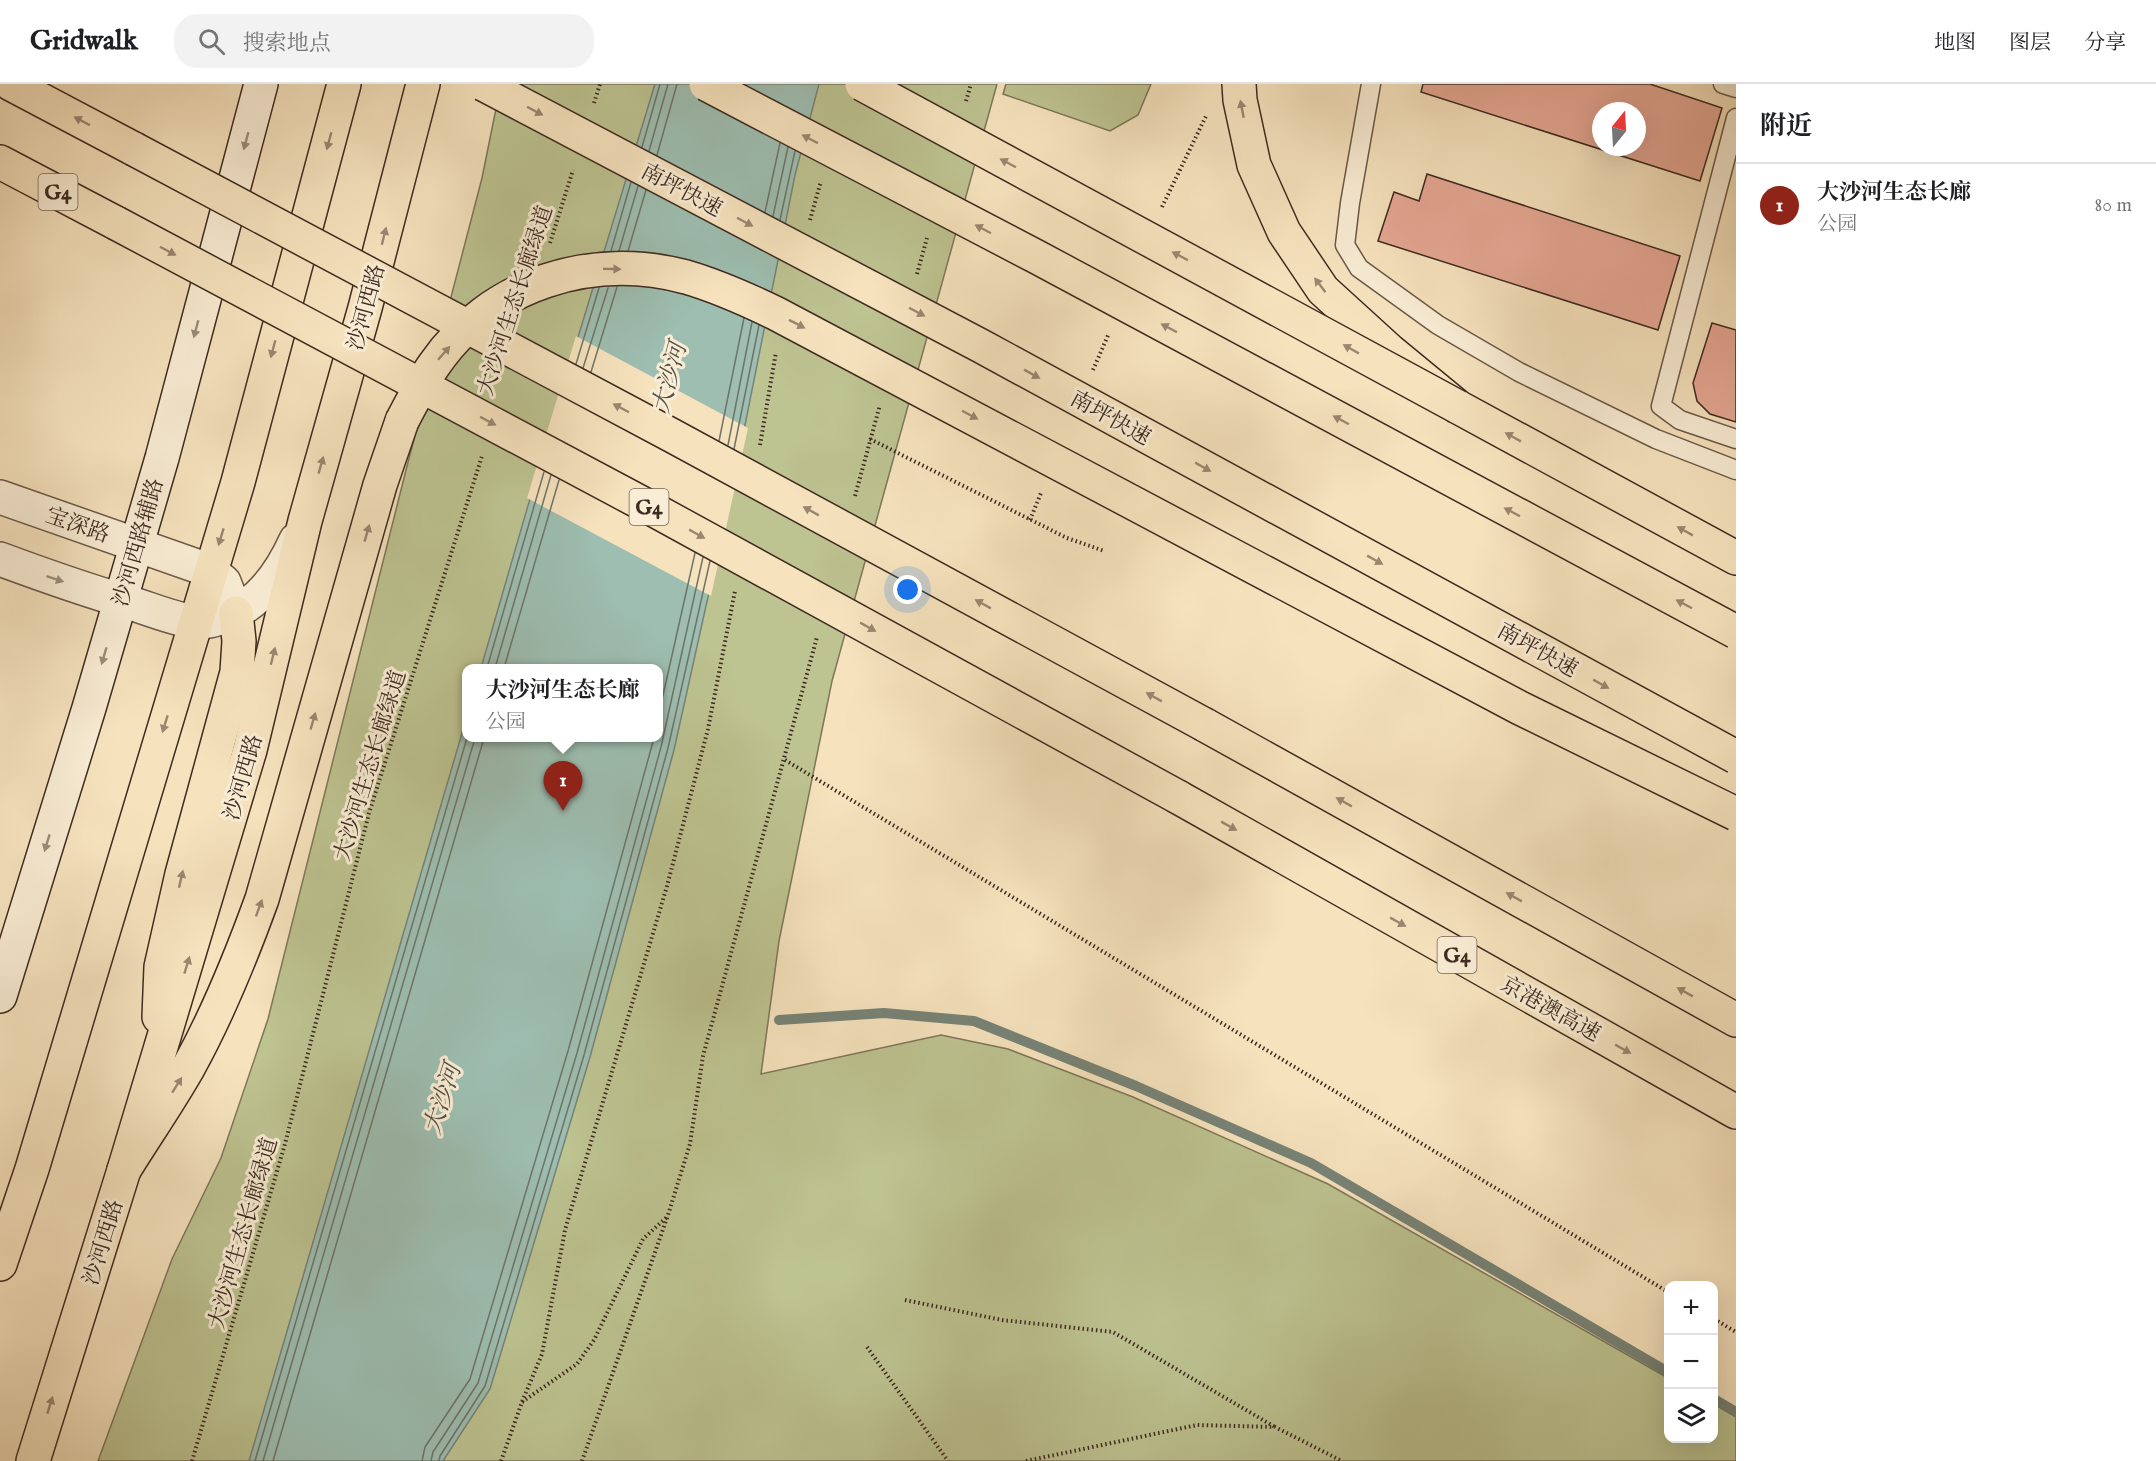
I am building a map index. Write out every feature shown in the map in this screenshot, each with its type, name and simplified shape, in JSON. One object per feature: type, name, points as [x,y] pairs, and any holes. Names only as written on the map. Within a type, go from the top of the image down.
[{"type":"main road","points":[[11,84],[661,429],[1205,725],[1736,1020]]},
{"type":"main road","name":"沙河西路辅路","points":[[0,996],[162,458],[261,84]]},
{"type":"main road","points":[[0,1264],[32,1169],[241,471],[344,84]]},
{"type":"main road","name":"沙河西路","points":[[33,1461],[158,1061],[250,750],[305,521],[365,308],[423,84]]},
{"type":"main road","name":"南坪快速","points":[[483,84],[981,346],[1736,757]]},
{"type":"main road","points":[[706,84],[1045,262],[1736,632]]},
{"type":"main road","points":[[862,84],[1736,558]]},
{"type":"main road","points":[[1239,84],[1240,100],[1254,165],[1284,232],[1323,290],[1390,351],[1458,407]]},
{"type":"main road","name":"京港澳高速","points":[[0,162],[647,506],[1178,797],[1736,1112]]},
{"type":"main road","points":[[124,1170],[187,1068],[218,1010],[240,960],[262,899],[380,485],[402,421],[435,364],[454,340],[474,321],[505,300],[535,284],[568,273],[606,268],[647,270],[685,277],[725,290],[812,332],[1520,708],[1736,814]]},
{"type":"main road","name":"宝深路","points":[[0,497],[211,571]]},
{"type":"main road","points":[[0,559],[120,600],[196,622],[212,621],[236,613],[247,606],[272,580],[286,563],[305,521]]},
{"type":"main road","points":[[158,1061],[161,967],[182,874],[237,672],[239,641],[236,613],[224,582],[211,571]]},
{"type":"lane","points":[[1371,84],[1345,245],[1359,268],[1438,325],[1519,372],[1656,439],[1736,470]]},
{"type":"lane","points":[[1724,84],[1736,88]]},
{"type":"lane","points":[[1736,118],[1662,406],[1680,420],[1736,439]]},
{"type":"path","points":[[593,107],[600,84]]},
{"type":"path","points":[[964,107],[971,84]]},
{"type":"path","name":"大沙河生态长廊绿道","points":[[550,243],[575,164]]},
{"type":"path","points":[[809,226],[823,172]]},
{"type":"path","points":[[916,279],[928,233]]},
{"type":"path","points":[[760,446],[776,352]]},
{"type":"path","points":[[855,497],[883,394]]},
{"type":"path","points":[[870,440],[1058,534],[1104,551]]},
{"type":"path","name":"大沙河生态长廊绿道","points":[[192,1461],[285,1144],[369,813],[484,448]]},
{"type":"path","points":[[501,1461],[542,1354],[565,1230],[686,817],[708,729],[736,587]]},
{"type":"path","points":[[582,1461],[668,1215],[690,1144],[703,1056],[818,634]]},
{"type":"path","points":[[785,760],[1664,1290]]},
{"type":"path","points":[[522,1402],[577,1364],[594,1340],[643,1239],[668,1215]]},
{"type":"path","points":[[904,1300],[1002,1320],[1113,1332],[1275,1426],[1342,1461]]},
{"type":"path","points":[[1718,1322],[1736,1332]]},
{"type":"path","points":[[867,1347],[948,1461]]},
{"type":"path","points":[[1026,1461],[1197,1425],[1275,1426]]},
{"type":"green space","points":[[501,84],[997,84],[832,681],[779,941],[761,1074],[941,1035],[1008,1049],[1133,1097],[1328,1184],[1664,1376],[1664,1443],[1718,1443],[1718,1406],[1736,1417],[1736,1461],[98,1461],[172,1259],[221,1158],[268,1019],[482,178]]},
{"type":"green space","points":[[1006,84],[1151,84],[1138,115],[1110,131],[1003,94]]},
{"type":"water","name":"大沙河","points":[[655,84],[819,84],[795,175],[734,480],[674,750],[590,1057],[490,1389],[443,1461],[249,1461],[462,733],[462,742],[663,742],[663,664],[482,664],[551,426]]},
{"type":"pier","points":[[576,336],[748,428],[711,596],[527,498]]},
{"type":"building","points":[[1423,84],[1650,84],[1722,108],[1700,181],[1622,156],[1646,156],[1646,102],[1592,102],[1592,147],[1421,92]]},
{"type":"building","points":[[1427,174],[1680,256],[1658,330],[1378,241],[1394,192],[1419,201]]},
{"type":"building","points":[[1712,323],[1736,330],[1736,422],[1710,414],[1697,401],[1693,383]]},
{"type":"waterway","points":[[779,1020],[884,1013],[974,1021],[1136,1086],[1311,1163],[1664,1370]]},
{"type":"waterway","points":[[1718,1401],[1736,1412]]},
{"type":"place","name":"大沙河生态长廊","points":[[563,811]]}]
